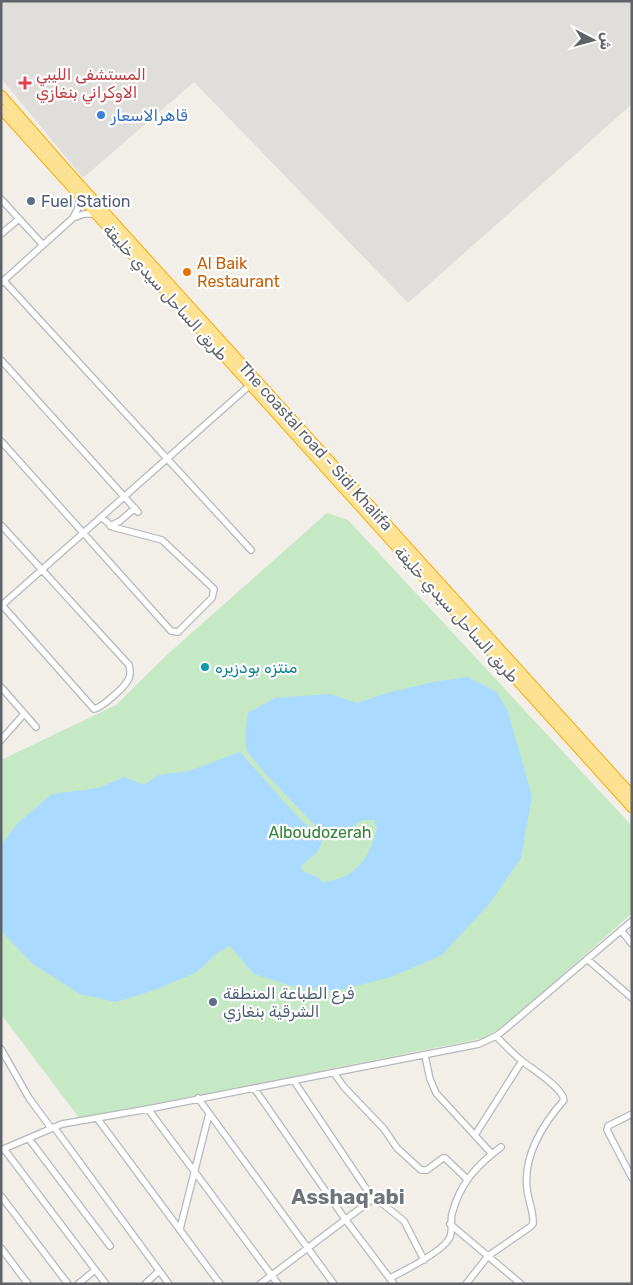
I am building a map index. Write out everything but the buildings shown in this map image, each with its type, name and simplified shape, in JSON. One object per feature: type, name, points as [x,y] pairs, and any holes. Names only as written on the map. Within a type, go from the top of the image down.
[{"type":"highway","name":"The coastal road - Sidi Khalifa","points":[[1,95],[294,427],[632,795]]},
{"type":"highway","name":"طريق الساحل سيدي خليفة","points":[[1,109],[250,385],[294,427],[632,808]]},
{"type":"street","points":[[80,197],[78,208],[73,218],[2,282],[251,550]]},
{"type":"street","points":[[1,200],[43,245]]},
{"type":"street","points":[[73,218],[84,214],[96,214]]},
{"type":"street","points":[[1,234],[19,219]]},
{"type":"street","points":[[1,360],[136,510],[110,526]]},
{"type":"street","points":[[1,525],[41,570],[129,664],[128,681],[100,707],[94,709],[2,605],[41,570],[84,532],[101,516],[250,385]]},
{"type":"street","points":[[1,441],[172,630],[178,632],[212,598],[214,589],[162,540],[110,526],[101,516]]},
{"type":"street","points":[[1,687],[36,727]]},
{"type":"street","points":[[1,740],[24,714]]},
{"type":"street","points":[[106,1284],[2,1149],[52,1128],[97,1118],[425,1056],[479,1044],[496,1036],[632,921]]},
{"type":"street","points":[[621,930],[632,944]]},
{"type":"street","points":[[587,959],[632,998]]},
{"type":"street","points":[[466,1284],[488,1256],[533,1224],[526,1183],[530,1157],[542,1128],[564,1100],[563,1096],[545,1078],[522,1061],[496,1036]]},
{"type":"street","points":[[1,1049],[30,1098],[168,1284]]},
{"type":"street","points":[[425,1056],[430,1079],[436,1093],[492,1154]]},
{"type":"street","points":[[475,1134],[522,1061]]},
{"type":"street","points":[[334,1072],[349,1092],[384,1129],[398,1148],[421,1170],[428,1170],[442,1158],[445,1158],[467,1179]]},
{"type":"street","points":[[294,1081],[374,1198],[404,1221],[424,1260]]},
{"type":"street","points":[[254,1088],[345,1219],[392,1281],[424,1260],[450,1237],[450,1224],[458,1195],[467,1179],[501,1147]]},
{"type":"street","points":[[198,1098],[334,1284]]},
{"type":"street","points":[[148,1109],[278,1284]]},
{"type":"street","points":[[180,1229],[209,1114]]},
{"type":"street","points":[[632,1114],[608,1126],[607,1130],[632,1178]]},
{"type":"street","points":[[97,1118],[220,1284]]},
{"type":"street","points":[[29,1139],[110,1246]]},
{"type":"street","points":[[1,1196],[68,1284]]},
{"type":"street","points":[[260,1284],[374,1198]]},
{"type":"street","points":[[450,1224],[521,1284]]},
{"type":"street","points":[[1,1248],[28,1284]]},
{"type":"street","points":[[78,1284],[95,1270]]},
{"type":"street","points":[[146,1284],[159,1271]]},
{"type":"shaded area","points":[[1,1],[632,1],[632,104],[408,303],[194,82],[83,178],[1,78]]},
{"type":"green space","name":"Alboudozerah","points":[[327,513],[348,520],[632,826],[632,913],[510,1022],[484,1038],[80,1119],[1,1014],[1,760],[116,705],[169,653]]},
{"type":"water","points":[[468,677],[497,692],[508,712],[532,796],[521,858],[489,904],[442,955],[391,977],[336,991],[292,986],[254,974],[230,946],[217,953],[197,972],[160,988],[116,1002],[80,994],[33,964],[4,934],[1,927],[1,845],[18,823],[52,794],[99,788],[124,777],[144,785],[159,775],[189,771],[240,752],[296,815],[322,840],[320,848],[301,866],[303,871],[319,878],[322,882],[344,877],[359,866],[370,849],[377,828],[374,820],[362,820],[339,835],[327,838],[263,771],[247,751],[245,736],[248,713],[275,698],[330,694],[357,703],[387,693],[433,682]]},
{"type":"place","name":"المستشفى الليبي الاوكراني بنغازي","points":[[25,83]]},
{"type":"place","name":"قاهرالاسعار","points":[[101,115]]},
{"type":"place","name":"Fuel Station","points":[[31,201]]},
{"type":"place","name":"Al Baik Restaurant","points":[[187,272]]},
{"type":"place","name":"منتزه بودزيره","points":[[205,667]]},
{"type":"place","name":"فرع الطباعة المنطقة الشرقية بنغازي","points":[[213,1002]]},
{"type":"district","name":"Asshaq'abi","points":[[348,1197]]}]
